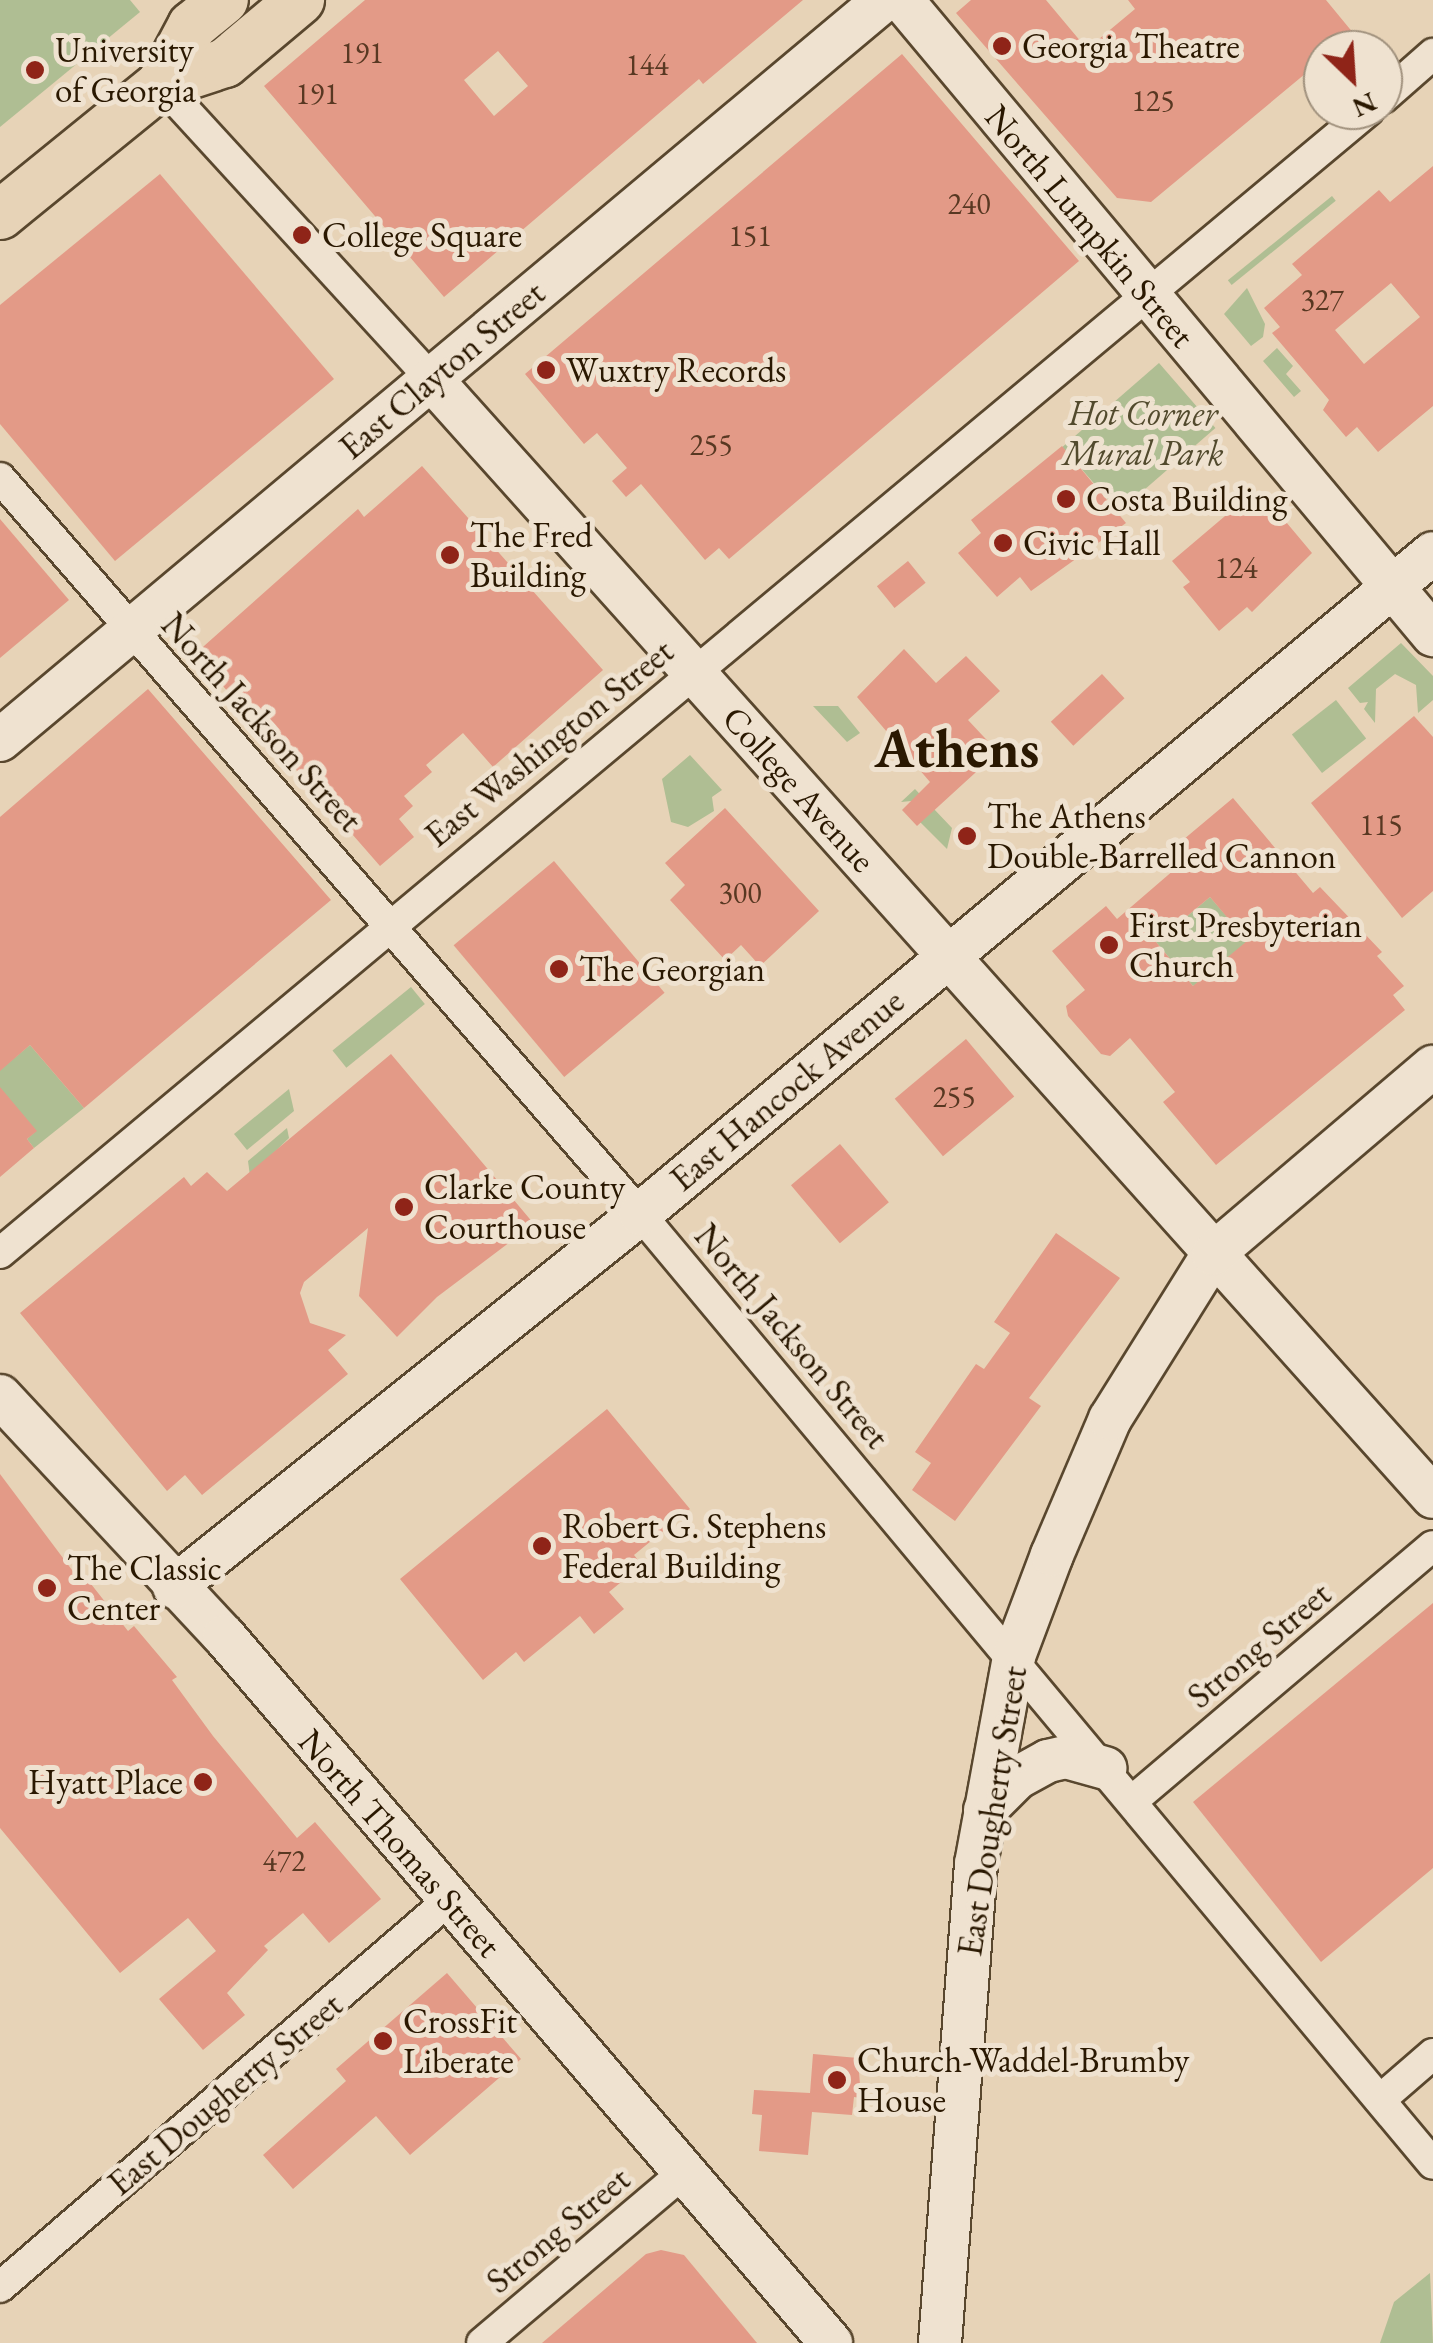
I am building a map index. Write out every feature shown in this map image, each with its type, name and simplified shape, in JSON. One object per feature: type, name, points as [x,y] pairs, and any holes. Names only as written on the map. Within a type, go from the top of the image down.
[{"type":"main road","points":[[162,84],[192,26],[224,0]]},
{"type":"main road","points":[[0,215],[162,84],[225,63],[300,0]]},
{"type":"street","name":"East Clayton Street","points":[[0,740],[884,0]]},
{"type":"street","name":"North Lumpkin Street","points":[[902,0],[1433,635]]},
{"type":"street","points":[[1403,80],[1433,54]]},
{"type":"street","name":"College Avenue","points":[[162,84],[951,955],[1433,1496]]},
{"type":"street","name":"East Washington Street","points":[[0,1253],[391,922],[1345,130]]},
{"type":"street","name":"North Jackson Street","points":[[0,478],[129,631],[391,922],[640,1214],[1014,1656],[1433,2164]]},
{"type":"street","name":"East Hancock Avenue","points":[[174,1586],[640,1214],[1433,553]]},
{"type":"street","name":"East Dougherty Street","points":[[940,2343],[984,1810],[1014,1656],[1110,1419],[1214,1254],[1433,1067]]},
{"type":"street","name":"North Thomas Street","points":[[0,1396],[174,1586],[830,2343]]},
{"type":"street","name":"Strong Street","points":[[1132,1801],[1433,1546]]},
{"type":"street","points":[[984,1810],[1017,1778],[1048,1761],[1066,1758],[1105,1768]]},
{"type":"street","name":"East Dougherty Street","points":[[0,2286],[448,1900]]},
{"type":"street","points":[[1380,2100],[1433,2054]]},
{"type":"street","name":"Strong Street","points":[[482,2343],[681,2175]]},
{"type":"green space","name":"University of Georgia","points":[[0,0],[130,0],[140,12],[0,127]]},
{"type":"green space","points":[[1332,196],[1336,201],[1232,285],[1228,280]]},
{"type":"green space","points":[[1247,288],[1265,324],[1263,337],[1251,346],[1224,314]]},
{"type":"green space","points":[[1277,348],[1293,366],[1286,374],[1301,391],[1294,397],[1263,361]]},
{"type":"green space","name":"Hot Corner Mural Park","points":[[1159,363],[1215,428],[1119,512],[1062,447]]},
{"type":"green space","points":[[1401,643],[1433,676],[1433,700],[1418,713],[1416,685],[1395,674],[1376,689],[1375,723],[1364,709],[1368,702],[1360,703],[1348,688]]},
{"type":"green space","points":[[1336,700],[1366,739],[1322,773],[1292,734]]},
{"type":"green space","points":[[813,706],[838,706],[860,733],[847,742]]},
{"type":"green space","points":[[690,755],[722,790],[712,797],[714,811],[688,827],[671,822],[662,779]]},
{"type":"green space","points":[[915,789],[952,828],[947,849],[920,822],[911,801],[901,802]]},
{"type":"green space","points":[[1210,897],[1253,947],[1193,986],[1156,942]]},
{"type":"green space","points":[[411,987],[425,1004],[346,1068],[333,1051]]},
{"type":"green space","points":[[30,1045],[84,1108],[34,1148],[27,1139],[36,1131],[0,1088],[0,1070]]},
{"type":"green space","points":[[289,1089],[294,1111],[247,1150],[234,1134]]},
{"type":"green space","points":[[287,1128],[289,1138],[250,1176],[248,1161]]},
{"type":"green space","points":[[1430,2273],[1433,2343],[1380,2343],[1394,2302]]},
{"type":"building","points":[[365,0],[803,0],[703,84],[699,79],[444,297],[264,86]],"holes":[[[498,51],[528,86],[494,116],[464,80]]]},
{"type":"building","points":[[971,0],[1046,0],[1087,49],[1135,9],[1128,0],[1326,0],[1351,30],[1303,30],[1303,76],[1151,202],[1117,198],[956,13]]},
{"type":"building","points":[[902,54],[1079,261],[729,559],[719,548],[705,560],[641,484],[626,497],[612,481],[627,468],[597,433],[584,444],[525,374]]},
{"type":"building","points":[[1433,166],[1433,406],[1378,452],[1357,427],[1346,437],[1323,410],[1329,400],[1272,333],[1280,327],[1264,308],[1302,275],[1292,264],[1379,190],[1390,202]],"holes":[[[1391,283],[1420,317],[1364,364],[1335,330]]]},
{"type":"building","points":[[160,174],[334,379],[115,561],[0,424],[0,305]]},
{"type":"building","points":[[1062,446],[1126,523],[1031,591],[1020,577],[997,597],[958,553],[981,533],[971,520]]},
{"type":"building","points":[[422,466],[603,670],[493,767],[463,733],[426,765],[432,772],[404,796],[413,806],[399,819],[414,837],[380,866],[195,654],[358,509],[364,517]]},
{"type":"building","points":[[1251,494],[1269,516],[1276,510],[1312,553],[1252,612],[1247,607],[1219,631],[1183,587],[1190,582],[1172,561]]},
{"type":"building","points":[[0,519],[69,600],[0,658]]},
{"type":"building","points":[[908,561],[926,583],[895,608],[877,586]]},
{"type":"building","points":[[904,649],[936,683],[966,656],[1000,691],[968,720],[998,752],[917,826],[902,810],[930,782],[857,697]]},
{"type":"building","points":[[1102,674],[1125,698],[1073,746],[1051,722]]},
{"type":"building","points":[[148,689],[331,900],[84,1108],[30,1045],[0,1071],[0,817]]},
{"type":"building","points":[[1414,716],[1433,737],[1433,891],[1402,918],[1311,803]]},
{"type":"building","name":"First Presbyterian Church","points":[[1233,798],[1313,893],[1320,887],[1382,952],[1377,956],[1404,986],[1393,995],[1405,1010],[1216,1165],[1163,1102],[1175,1092],[1130,1038],[1110,1056],[1101,1054],[1068,1016],[1066,1006],[1085,990],[1052,951],[1106,906],[1117,919],[1182,863],[1171,850]],"holes":[[[1210,897],[1247,941],[1193,986],[1156,942]]]},
{"type":"building","points":[[725,808],[819,911],[760,966],[741,945],[725,960],[670,900],[685,885],[665,863]]},
{"type":"building","name":"The Georgian","points":[[554,861],[665,993],[564,1077],[454,945]]},
{"type":"building","points":[[966,1039],[1014,1096],[943,1156],[895,1099]]},
{"type":"building","points":[[391,1054],[534,1224],[437,1297],[397,1337],[359,1296],[368,1228],[304,1282],[300,1293],[310,1323],[346,1335],[328,1350],[348,1374],[202,1495],[185,1475],[167,1491],[20,1313],[184,1177],[191,1186],[207,1172],[227,1191]]},
{"type":"building","points":[[0,1087],[37,1131],[27,1139],[34,1148],[0,1177]]},
{"type":"building","points":[[840,1144],[889,1202],[840,1243],[791,1185]]},
{"type":"building","points":[[1056,1233],[1120,1278],[1029,1398],[1041,1406],[955,1521],[912,1490],[931,1463],[915,1452],[976,1364],[984,1369],[1010,1333],[994,1322]]},
{"type":"building","name":"Robert G. Stephens Federal Building","points":[[607,1409],[690,1509],[634,1555],[642,1565],[609,1592],[624,1609],[594,1634],[580,1616],[524,1662],[516,1652],[483,1680],[400,1579]]},
{"type":"building","points":[[0,1474],[75,1574],[80,1570],[128,1631],[134,1626],[177,1677],[172,1680],[213,1736],[297,1838],[315,1822],[381,1899],[329,1943],[303,1913],[264,1946],[268,1950],[227,1993],[245,2015],[203,2050],[159,1999],[216,1951],[188,1918],[120,1973],[0,1828]]},
{"type":"building","points":[[1433,1603],[1433,1868],[1321,1962],[1193,1802]]},
{"type":"building","points":[[447,1973],[521,2059],[410,2155],[376,2116],[293,2189],[263,2155],[346,2081],[336,2069]]},
{"type":"building","points":[[813,2054],[858,2058],[861,2098],[854,2097],[852,2115],[812,2112],[808,2155],[759,2151],[762,2115],[752,2114],[754,2090],[810,2093]]},
{"type":"building","points":[[661,2250],[684,2255],[757,2343],[542,2343],[646,2254]]},
{"type":"place","name":"Georgia Theatre","points":[[1002,46]]},
{"type":"place","name":"University of Georgia","points":[[35,70]]},
{"type":"place","name":"College Square","points":[[302,235]]},
{"type":"place","name":"Wuxtry Records","points":[[546,370]]},
{"type":"place","name":"Costa Building","points":[[1066,499]]},
{"type":"place","name":"Civic Hall","points":[[1003,543]]},
{"type":"place","name":"The Fred Building","points":[[450,555]]},
{"type":"place","name":"The Athens Double-Barrelled Cannon","points":[[967,836]]},
{"type":"place","name":"First Presbyterian Church","points":[[1109,945]]},
{"type":"place","name":"The Georgian","points":[[559,969]]},
{"type":"place","name":"Clarke County Courthouse","points":[[404,1207]]},
{"type":"place","name":"Robert G. Stephens Federal Building","points":[[542,1546]]},
{"type":"place","name":"The Classic Center","points":[[47,1588]]},
{"type":"place","name":"Hyatt Place","points":[[203,1782]]},
{"type":"place","name":"CrossFit Liberate","points":[[383,2041]]},
{"type":"place","name":"Church-Waddel-Brumby House","points":[[837,2080]]},
{"type":"district","name":"Athens","points":[[957,748]]}]
